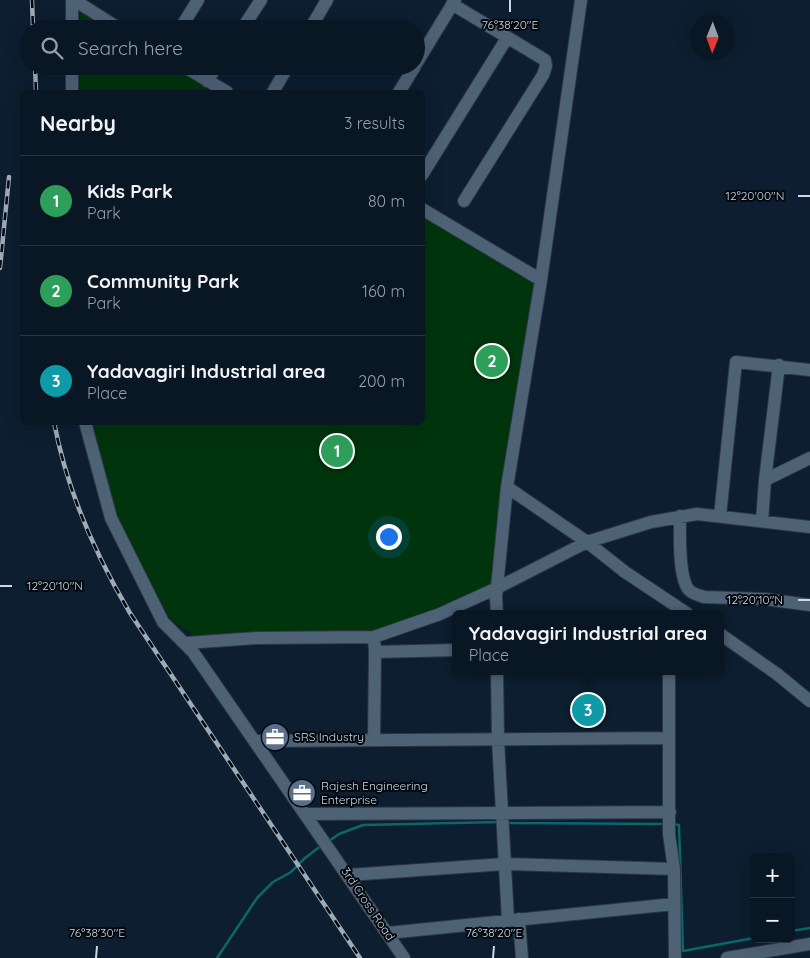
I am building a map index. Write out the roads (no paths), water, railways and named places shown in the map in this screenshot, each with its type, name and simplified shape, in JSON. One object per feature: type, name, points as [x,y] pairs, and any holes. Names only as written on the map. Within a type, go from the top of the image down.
[{"type":"street","points":[[185,20],[196,0]]},
{"type":"street","points":[[248,20],[261,0]]},
{"type":"street","points":[[315,20],[327,0]]},
{"type":"street","points":[[497,610],[497,588],[507,488],[581,0]]},
{"type":"street","points":[[74,20],[79,1],[107,20]]},
{"type":"street","points":[[425,48],[453,2],[507,38],[545,60],[546,66],[543,75],[464,201]]},
{"type":"street","points":[[425,170],[507,38]]},
{"type":"street","points":[[72,75],[72,90]]},
{"type":"street","points":[[197,75],[223,90]]},
{"type":"street","points":[[207,81],[211,75]]},
{"type":"street","points":[[273,90],[282,75]]},
{"type":"street","points":[[400,90],[409,75]]},
{"type":"street","points":[[425,211],[540,280]]},
{"type":"street","points":[[720,516],[736,362],[779,365],[810,370]]},
{"type":"street","points":[[762,521],[779,365]]},
{"type":"street","name":"3rd Cross Road","points":[[86,425],[111,518],[163,622],[186,643],[304,814],[349,875],[404,958]]},
{"type":"street","points":[[765,480],[810,458]]},
{"type":"street","points":[[507,488],[587,542],[668,607],[681,610]]},
{"type":"street","points":[[186,643],[257,638],[374,637],[440,614],[497,588],[587,542],[651,522],[680,516],[697,514],[810,527]]},
{"type":"street","points":[[680,516],[680,556],[688,589],[704,597],[764,599],[810,605]]},
{"type":"street","points":[[685,610],[693,592]]},
{"type":"street","points":[[374,637],[374,740]]},
{"type":"street","points":[[724,637],[777,674],[810,702]]},
{"type":"street","points":[[375,652],[452,650]]},
{"type":"street","points":[[498,675],[498,740],[504,864],[513,919],[522,958]]},
{"type":"street","points":[[668,675],[669,834],[674,869],[675,958]]},
{"type":"street","points":[[255,741],[669,738]]},
{"type":"street","points":[[304,814],[669,814]]},
{"type":"street","points":[[349,875],[504,864],[674,869]]},
{"type":"street","points":[[388,933],[674,904]]},
{"type":"street","points":[[733,958],[788,953],[810,944]]},
{"type":"waterway","points":[[329,841],[339,834],[363,825],[499,822]]},
{"type":"waterway","points":[[507,823],[664,824]]},
{"type":"waterway","points":[[672,824],[679,825],[683,951],[750,939]]},
{"type":"waterway","points":[[217,958],[257,898],[273,882],[291,872],[322,845]]},
{"type":"waterway","points":[[795,930],[810,928]]},
{"type":"railway","points":[[32,0],[33,20]]},
{"type":"railway","points":[[35,75],[36,90]]},
{"type":"railway","points":[[0,268],[9,177]]},
{"type":"railway","points":[[55,425],[66,473],[84,521],[117,591],[360,958]]},
{"type":"place","name":"Community Park","points":[[492,361]]},
{"type":"place","name":"Kids Park","points":[[337,451]]},
{"type":"place","name":"Yadavagiri Industrial area","points":[[588,710]]},
{"type":"place","name":"SRS Industry","points":[[275,737]]},
{"type":"place","name":"Rajesh Engineering Enterprise","points":[[302,793]]}]
